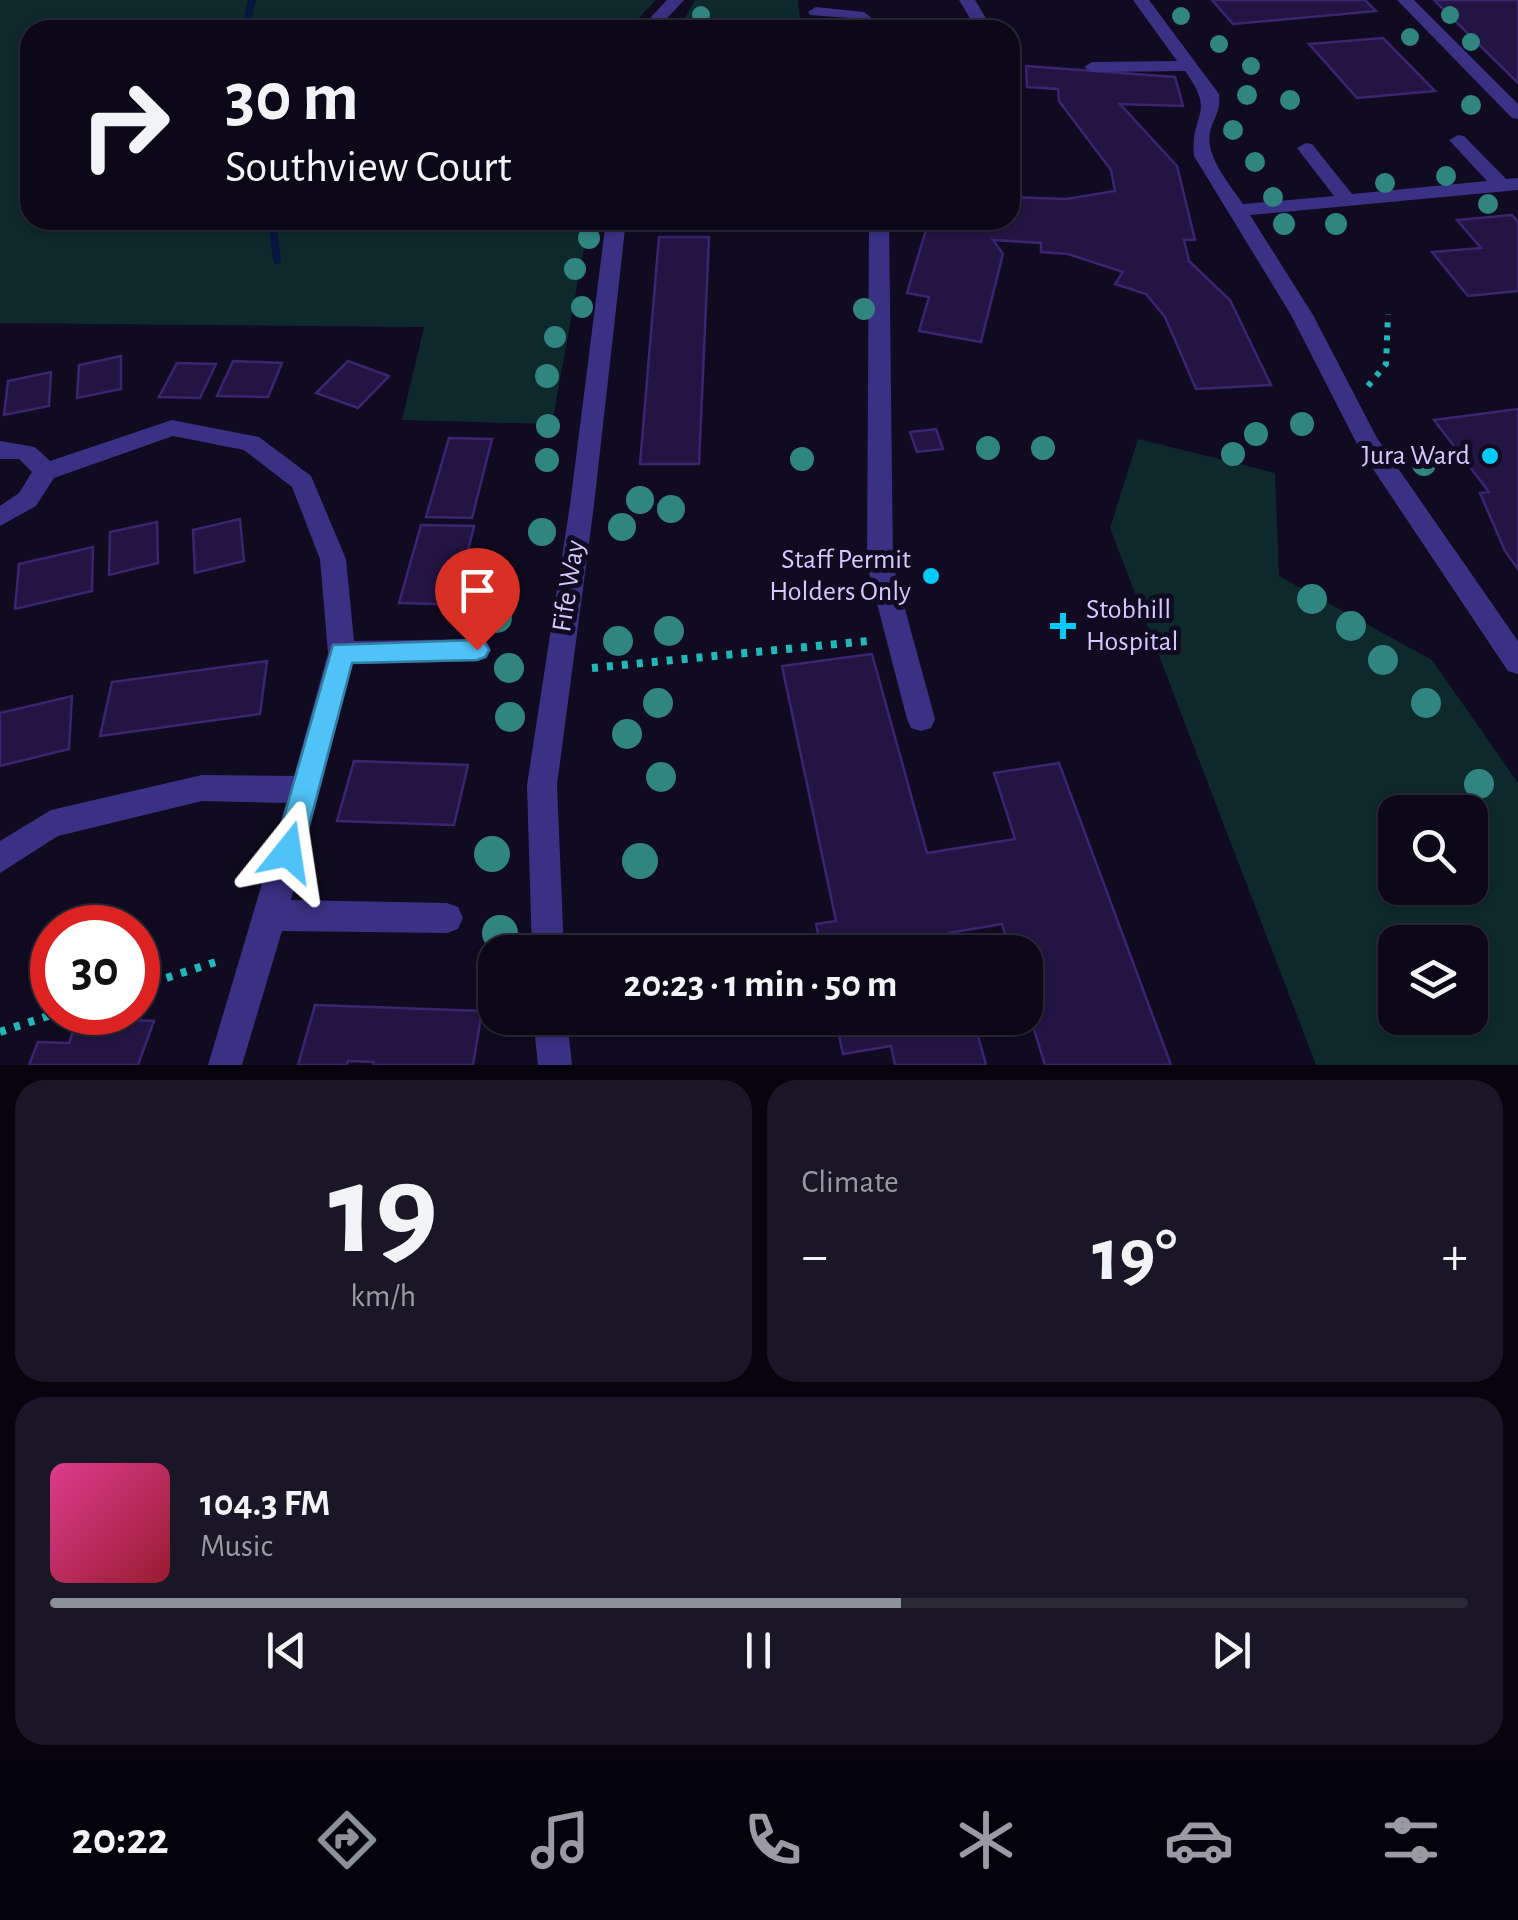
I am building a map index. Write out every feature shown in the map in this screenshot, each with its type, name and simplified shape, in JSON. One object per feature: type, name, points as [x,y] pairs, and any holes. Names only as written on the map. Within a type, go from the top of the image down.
[{"type":"street","points":[[656,20],[676,0]]},
{"type":"street","points":[[1141,0],[1210,94],[1212,112],[1201,133],[1203,156],[1234,211],[1302,315],[1367,442],[1518,664]]},
{"type":"street","points":[[1406,0],[1518,114]]},
{"type":"street","points":[[816,14],[858,7]]},
{"type":"street","points":[[1092,67],[1190,66]]},
{"type":"street","points":[[1458,140],[1510,185]]},
{"type":"street","points":[[1306,148],[1347,200]]},
{"type":"street","points":[[1234,211],[1510,185]]},
{"type":"street","name":"Fife Way","points":[[547,935],[542,786],[582,505],[615,230]]},
{"type":"street","points":[[879,230],[880,565],[922,719]]},
{"type":"street","points":[[44,472],[172,428],[251,442],[302,482],[333,558],[342,652],[226,1065]]},
{"type":"street","points":[[0,450],[25,450],[38,458],[44,472],[38,489],[20,507],[0,517]]},
{"type":"street","points":[[342,652],[477,650]]},
{"type":"street","points":[[0,859],[52,824],[202,788],[304,790]]},
{"type":"street","points":[[271,915],[446,918]]},
{"type":"street","points":[[552,1035],[555,1065]]},
{"type":"path","points":[[1350,409],[1386,364],[1388,314]]},
{"type":"path","points":[[556,671],[901,638]]},
{"type":"path","points":[[160,981],[261,948]]},
{"type":"path","points":[[0,1032],[30,1022]]},
{"type":"green space","points":[[0,0],[656,0],[637,20],[20,20],[20,230],[587,230],[552,424],[402,420],[424,327],[0,323]]},
{"type":"green space","points":[[695,0],[798,0],[800,20],[684,20]]},
{"type":"green space","points":[[1138,439],[1275,473],[1279,576],[1432,660],[1518,783],[1518,1065],[1316,1065],[1110,528]]},
{"type":"building","points":[[1212,0],[1365,0],[1376,11],[1233,24]]},
{"type":"building","points":[[1434,0],[1518,0],[1518,83]]},
{"type":"building","points":[[1383,38],[1435,91],[1357,98],[1309,44]]},
{"type":"building","points":[[1026,66],[1175,77],[1183,106],[1120,104],[1177,166],[1195,240],[1184,240],[1189,261],[1230,300],[1271,385],[1196,389],[1165,317],[1146,294],[1115,284],[1123,272],[1068,254],[1041,252],[1041,243],[993,240],[1003,254],[981,342],[919,331],[929,297],[907,293],[926,230],[1020,230],[1020,197],[1066,199],[1115,191],[1111,170],[1059,101],[1058,89],[1027,87]]},
{"type":"building","points":[[1512,215],[1518,222],[1518,291],[1468,296],[1432,252],[1481,248],[1457,220]]},
{"type":"building","points":[[659,237],[709,237],[699,464],[640,464]]},
{"type":"building","points":[[121,356],[121,389],[77,398],[79,365]]},
{"type":"building","points":[[233,361],[282,363],[268,397],[217,396]]},
{"type":"building","points":[[348,361],[389,376],[358,408],[316,393]]},
{"type":"building","points":[[177,363],[216,364],[200,398],[159,397]]},
{"type":"building","points":[[51,372],[49,406],[4,415],[8,381]]},
{"type":"building","name":"Jura Ward","points":[[1518,409],[1518,569],[1505,551],[1480,493],[1489,492],[1434,420]]},
{"type":"building","points":[[936,429],[943,449],[917,452],[910,432]]},
{"type":"building","points":[[449,438],[492,439],[472,518],[426,517]]},
{"type":"building","points":[[240,519],[244,561],[195,573],[193,530]]},
{"type":"building","points":[[157,522],[158,563],[109,575],[110,532]]},
{"type":"building","points":[[421,525],[474,526],[462,576],[479,577],[473,605],[399,603]]},
{"type":"building","points":[[93,547],[92,591],[15,609],[19,564]]},
{"type":"building","points":[[872,654],[927,853],[1015,839],[994,773],[1059,763],[1171,1065],[1045,1065],[1036,1035],[1043,1035],[1043,935],[1005,935],[1002,924],[950,935],[818,935],[816,924],[836,921],[782,666]]},
{"type":"building","points":[[267,661],[260,714],[100,736],[112,682]]},
{"type":"building","points":[[72,696],[69,749],[0,766],[0,713]]},
{"type":"building","points":[[354,761],[468,765],[454,825],[337,821]]},
{"type":"building","points":[[315,1005],[478,1011],[473,1065],[373,1065],[374,1062],[348,1061],[347,1065],[298,1065]]},
{"type":"building","points":[[72,1035],[149,1035],[138,1065],[29,1065],[38,1042],[69,1043]]},
{"type":"building","points":[[839,1035],[978,1035],[986,1065],[895,1065],[891,1046],[843,1054]]},
{"type":"waterway","points":[[247,20],[252,0]]},
{"type":"waterway","points":[[273,230],[277,260]]},
{"type":"place","name":"Jura Ward","points":[[1490,456]]},
{"type":"place","name":"Staff Permit Holders Only","points":[[931,576]]},
{"type":"place","name":"Stobhill Hospital","points":[[1063,626]]},
{"type":"route","points":[[288,852],[342,652],[477,650]]}]
